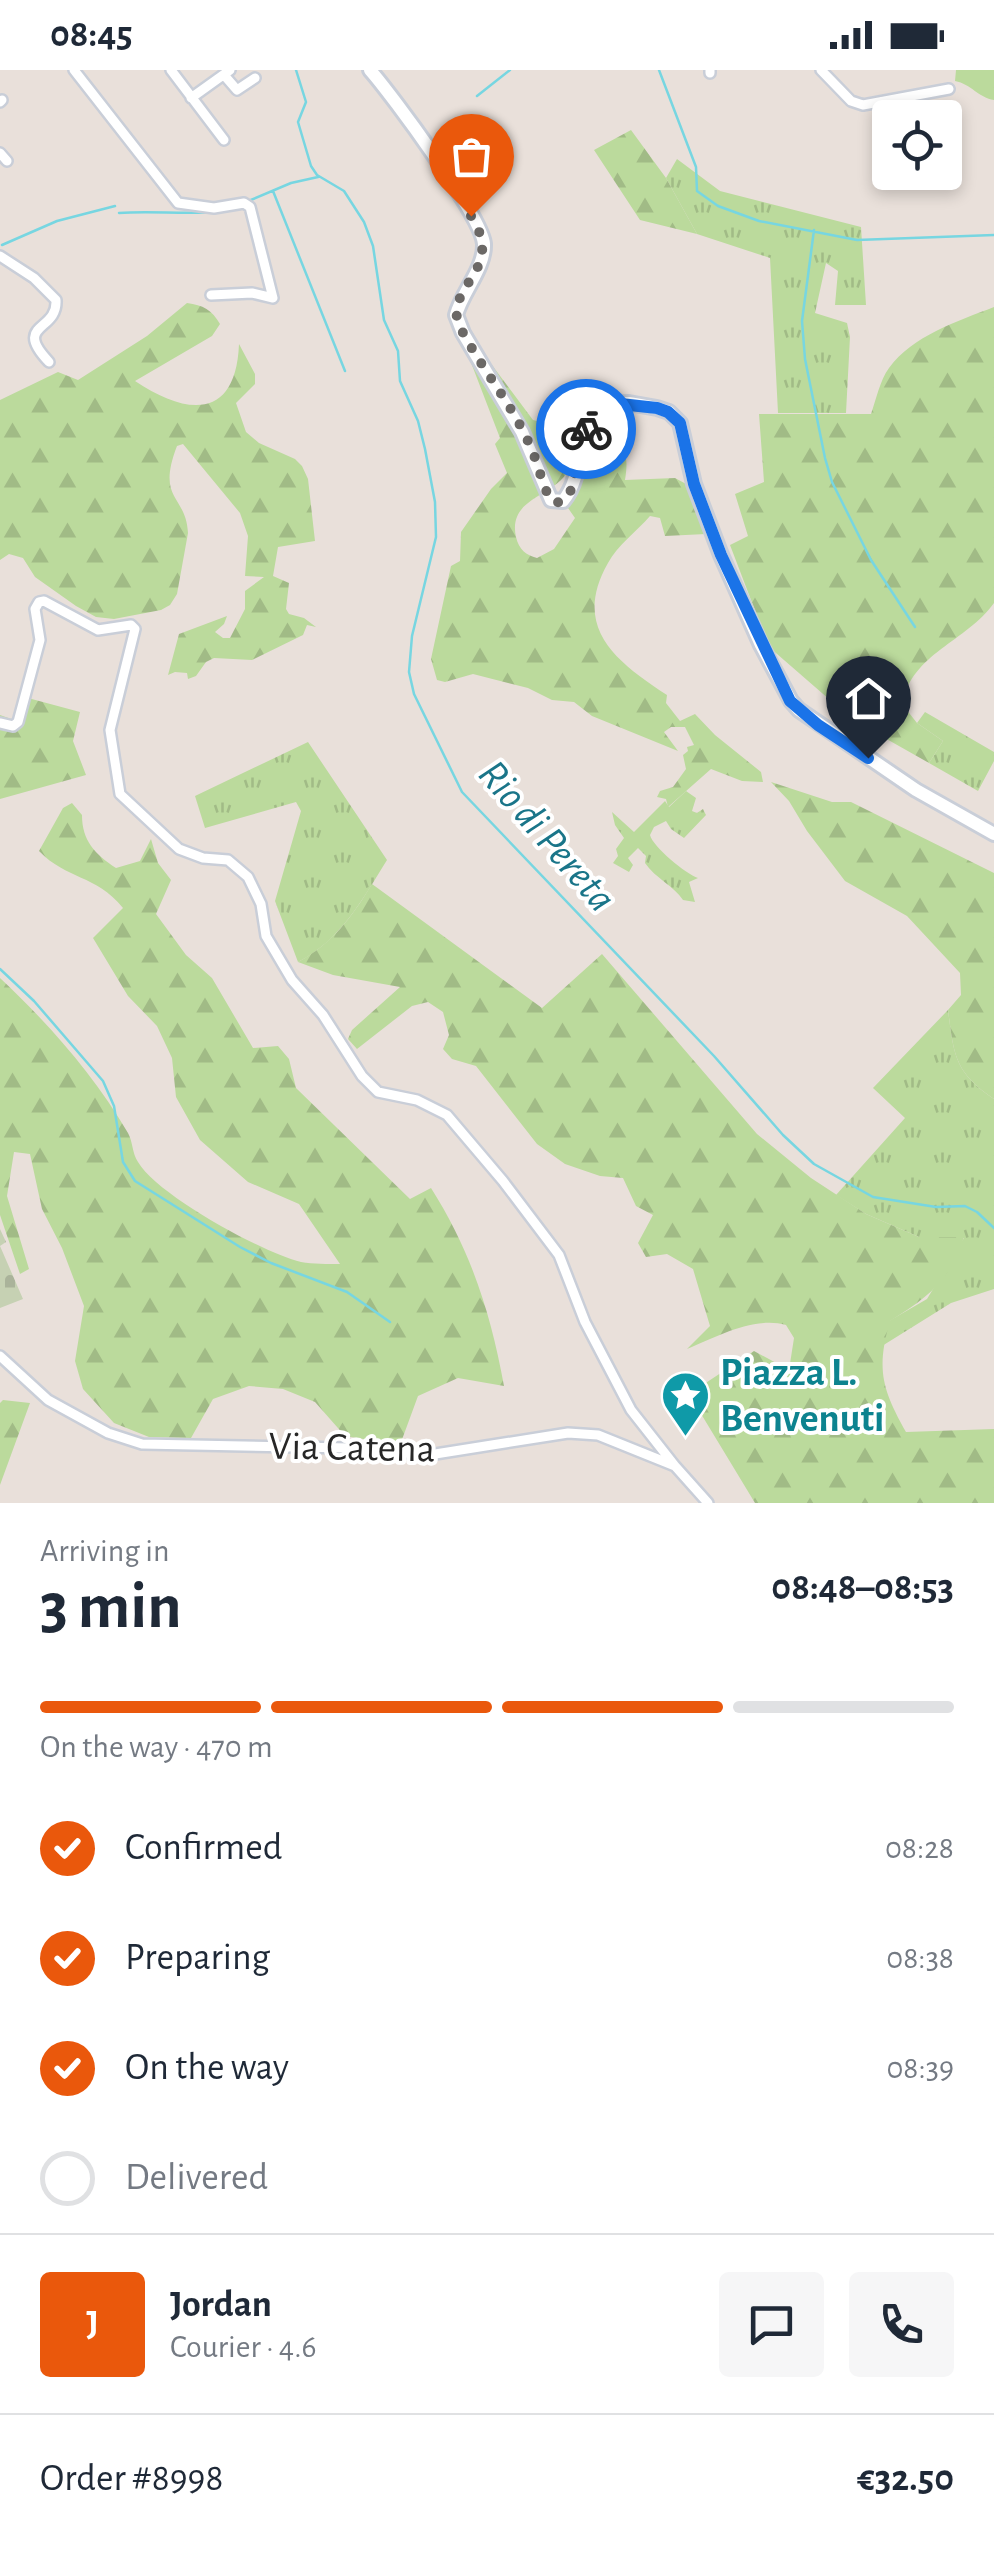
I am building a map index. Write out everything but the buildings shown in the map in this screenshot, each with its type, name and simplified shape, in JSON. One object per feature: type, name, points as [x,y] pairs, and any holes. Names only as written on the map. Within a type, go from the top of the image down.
[{"type":"main road","points":[[372,71],[424,142],[481,233],[482,257],[456,315],[533,452],[551,500],[560,502],[570,493],[590,414],[597,404],[629,403],[668,412],[680,423],[694,484],[721,555],[790,701],[818,725],[916,790],[994,834]]},
{"type":"street","points":[[74,70],[178,203],[214,208],[244,203],[250,207],[273,298],[252,293],[211,295]]},
{"type":"street","points":[[171,70],[224,140]]},
{"type":"street","points":[[821,70],[851,101],[863,105],[949,88]]},
{"type":"street","points":[[192,98],[227,72],[237,90],[255,78]]},
{"type":"street","points":[[0,256],[34,278],[56,300],[53,315],[40,326],[33,340],[49,362]]},
{"type":"street","points":[[0,722],[13,726],[18,722],[40,640],[35,608],[39,602],[44,601],[98,630],[131,625],[135,628],[110,730],[120,794],[179,849],[203,858],[228,860],[248,877],[261,904],[266,936],[292,980],[322,1015],[362,1076],[378,1092],[417,1100],[447,1115],[503,1181],[559,1256],[585,1322],[631,1410],[675,1466]]},
{"type":"street","name":"Via Catena","points":[[2,1356],[48,1400],[108,1432],[142,1444],[349,1448],[430,1455],[568,1433],[598,1435],[675,1466],[708,1503]]},
{"type":"green space","points":[[956,70],[994,70],[994,100],[955,81]]},
{"type":"green space","points":[[631,130],[666,178],[697,234],[640,220],[594,150]]},
{"type":"green space","points":[[677,159],[720,191],[861,227],[866,305],[835,305],[838,271],[826,263],[815,313],[847,323],[850,337],[846,413],[778,413],[770,258],[697,234],[666,178]]},
{"type":"green space","points":[[187,303],[206,309],[220,324],[212,336],[135,381],[173,401],[205,404],[229,387],[239,344],[255,374],[255,384],[236,403],[246,432],[259,443],[295,459],[308,479],[315,541],[278,547],[273,576],[289,583],[289,614],[316,627],[307,625],[303,635],[252,660],[214,658],[188,679],[187,673],[168,675],[179,634],[227,616],[215,632],[230,638],[245,609],[245,591],[264,577],[245,576],[248,536],[240,513],[183,444],[177,446],[170,477],[188,533],[177,594],[170,605],[114,619],[96,617],[35,577],[23,558],[9,554],[0,560],[0,400],[58,372],[78,380],[147,336]]},
{"type":"green space","points":[[994,307],[994,603],[928,660],[908,687],[902,704],[917,723],[943,741],[929,763],[853,720],[769,647],[730,545],[748,536],[735,494],[764,482],[759,414],[871,414],[883,378],[910,347]]},
{"type":"green space","points":[[480,349],[533,420],[537,421],[548,398],[567,412],[579,412],[570,467],[555,485],[526,505],[515,523],[516,537],[526,553],[537,558],[554,549],[575,518],[568,508],[589,465],[596,426],[613,435],[622,446],[625,480],[675,478],[688,485],[706,534],[665,536],[660,518],[650,516],[608,563],[598,586],[597,625],[605,641],[631,670],[667,695],[666,703],[680,721],[695,714],[761,772],[763,782],[742,781],[711,769],[668,807],[666,799],[657,797],[660,791],[673,787],[686,769],[683,755],[687,747],[694,745],[685,727],[671,727],[664,732],[678,751],[592,716],[574,702],[552,700],[528,688],[473,674],[445,682],[437,680],[431,659],[451,566],[460,561],[461,532],[507,473],[495,444],[500,438],[470,360]]},
{"type":"green space","points":[[28,698],[80,712],[73,741],[86,775],[0,799],[0,715],[14,720]]},
{"type":"green space","points":[[925,712],[994,752],[994,761],[978,791],[929,763],[943,741],[917,723]]},
{"type":"green space","points":[[308,742],[387,860],[338,931],[298,962],[275,901],[301,811],[296,802],[205,828],[195,796]]},
{"type":"green space","points":[[771,782],[832,802],[851,802],[994,873],[994,1099],[963,1071],[955,1051],[948,1010],[961,995],[960,973],[907,916],[845,881],[789,801]]},
{"type":"green space","points":[[686,791],[696,798],[692,811],[703,809],[706,815],[684,838],[666,821],[654,827],[650,835],[671,860],[698,878],[689,882],[695,902],[683,900],[654,873],[638,848],[628,858],[633,865],[629,872],[613,863],[624,838],[612,812],[634,832],[665,801],[669,807]]},
{"type":"green space","points":[[72,803],[82,815],[91,846],[116,868],[140,861],[151,839],[158,863],[171,880],[156,914],[186,955],[212,978],[253,1048],[278,1046],[289,1059],[296,1088],[410,1199],[431,1188],[478,1284],[504,1386],[458,1378],[418,1396],[400,1445],[345,1436],[315,1402],[283,1389],[249,1386],[213,1399],[191,1438],[149,1437],[114,1423],[83,1389],[75,1361],[84,1306],[42,1209],[30,1154],[14,1152],[7,1196],[29,1269],[20,1274],[0,1215],[0,978],[85,1071],[128,1133],[138,1162],[166,1190],[212,1221],[284,1256],[306,1263],[340,1264],[299,1204],[248,1182],[200,1140],[176,1097],[172,1058],[157,1026],[128,996],[93,938],[123,908],[102,889],[39,851],[63,808]]},
{"type":"green space","points":[[372,884],[542,1008],[602,954],[757,1134],[811,1178],[866,1214],[919,1237],[964,1237],[952,1265],[936,1287],[890,1321],[883,1353],[884,1378],[906,1432],[994,1429],[994,1503],[755,1503],[689,1394],[754,1351],[789,1370],[794,1338],[786,1325],[748,1325],[687,1349],[710,1326],[693,1269],[667,1254],[646,1257],[638,1243],[653,1215],[636,1206],[623,1178],[600,1176],[565,1164],[537,1144],[476,1066],[452,1059],[443,1049],[449,1035],[443,1012],[428,1002],[412,1006],[357,1049],[348,1039],[352,1030],[400,987],[333,975],[298,962],[340,929]]},
{"type":"green space","points":[[948,1010],[952,1039],[963,1071],[994,1099],[994,1289],[951,1303],[882,1346],[889,1321],[927,1299],[964,1238],[919,1237],[866,1214],[836,1195],[905,1118],[873,1088]]},
{"type":"green space","points":[[0,1246],[23,1299],[0,1308]]},
{"type":"green space","points":[[0,1403],[30,1403],[0,1485]]},
{"type":"waterway","name":"Rio di Pereta","points":[[296,70],[306,102],[298,122],[311,166],[317,175],[344,191],[364,222],[373,246],[384,320],[398,351],[400,381],[418,421],[425,449],[435,502],[436,537],[412,636],[409,672],[414,694],[462,792],[814,1164],[873,1197],[936,1207],[965,1206],[994,1228]]},
{"type":"waterway","points":[[477,96],[510,70]]},
{"type":"waterway","points":[[659,70],[696,167],[697,191],[718,206],[759,221],[857,240],[994,235]]},
{"type":"waterway","points":[[246,202],[291,183],[318,177]]},
{"type":"waterway","points":[[273,191],[345,371]]},
{"type":"waterway","points":[[2,245],[57,221],[115,206]]},
{"type":"waterway","points":[[119,213],[240,208]]},
{"type":"waterway","points":[[814,230],[802,321],[805,359],[825,458],[832,482],[871,560],[915,627]]},
{"type":"waterway","points":[[0,969],[34,1001],[103,1081],[114,1106],[123,1162],[135,1181],[240,1247],[347,1292],[390,1322]]},
{"type":"way so far","points":[[471,216],[483,238],[483,252],[457,310],[458,323],[533,452],[547,495],[555,503],[570,493],[586,429]]},
{"type":"place","name":"Piazza L. Benvenuti","points":[[685,1438]]},
{"type":"route","points":[[586,429],[593,407],[602,402],[657,408],[680,423],[694,484],[721,555],[790,701],[806,717],[868,758]]}]
